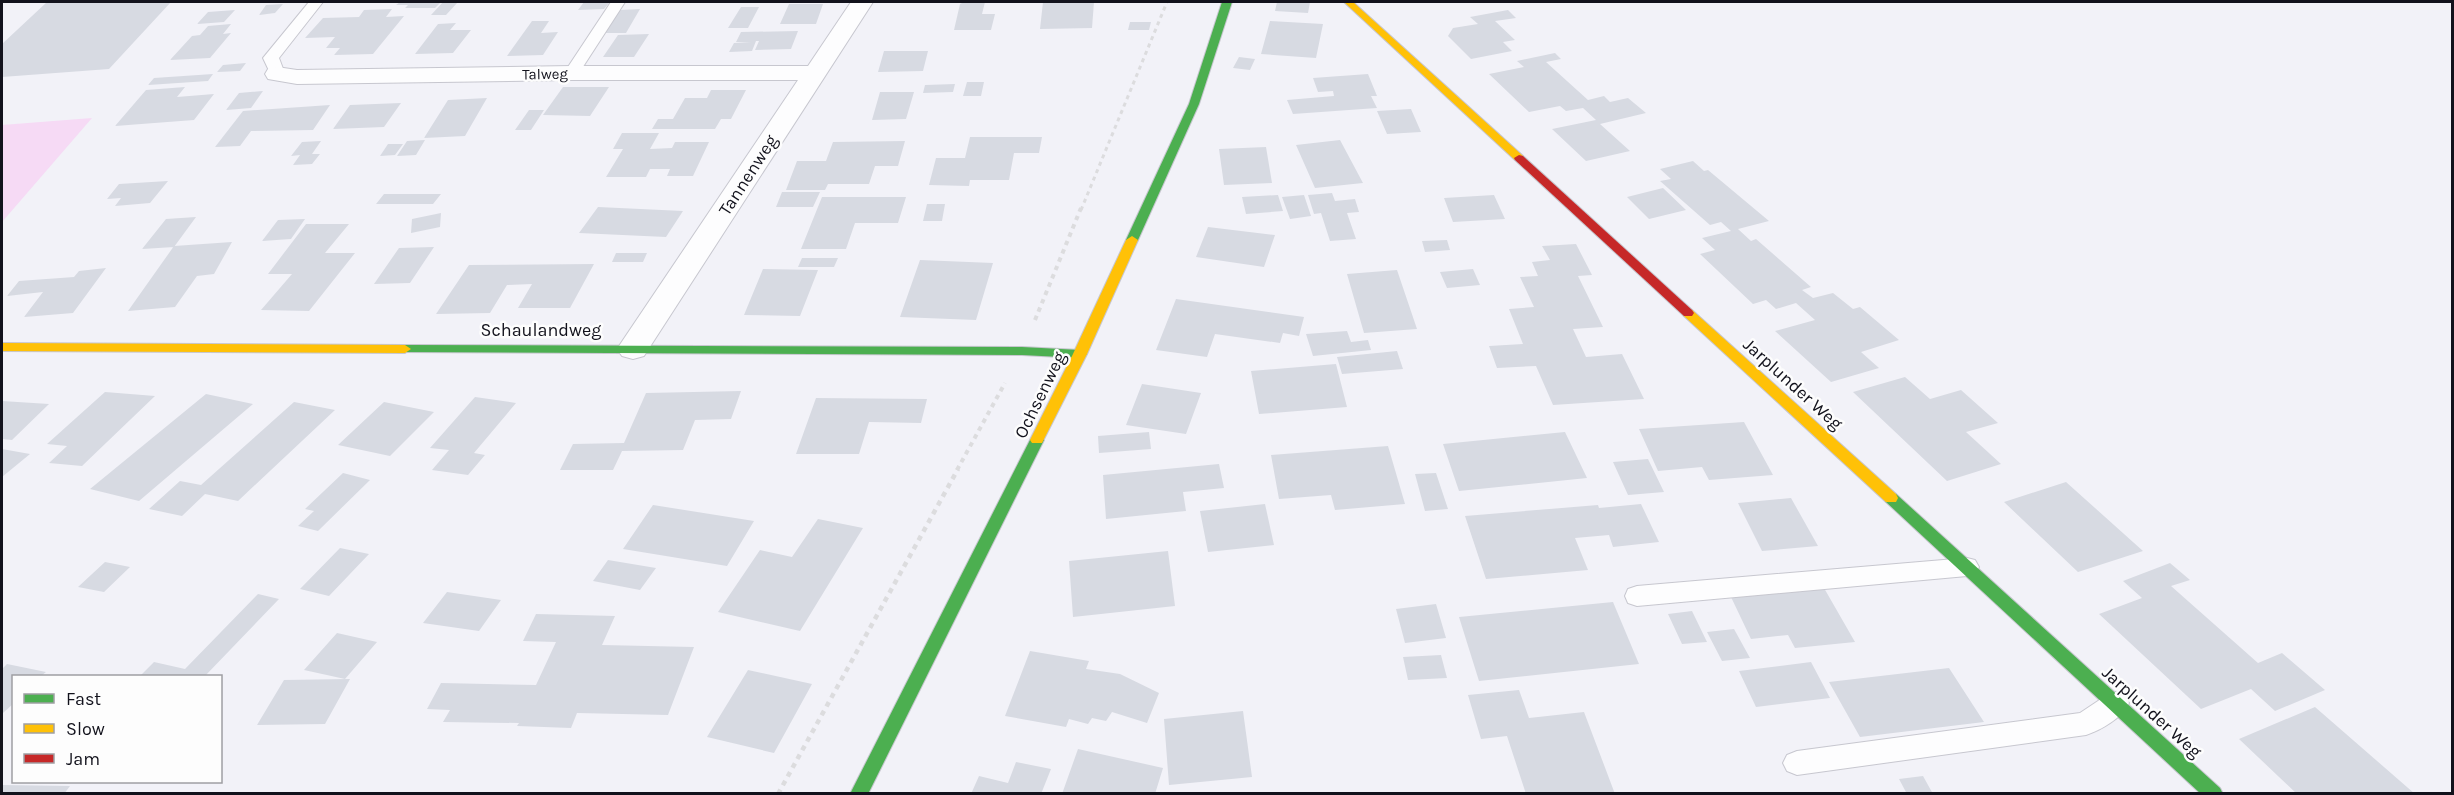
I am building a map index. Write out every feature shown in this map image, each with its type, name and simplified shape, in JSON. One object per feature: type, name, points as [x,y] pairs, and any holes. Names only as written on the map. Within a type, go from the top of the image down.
[{"type":"street","name":"Tannenweg","points":[[633,348],[862,2]]},
{"type":"street","name":"Ochsenweg","points":[[860,794],[1080,354],[1194,104],[1227,2]]},
{"type":"street","name":"Jarplunder Weg","points":[[1348,2],[2214,794]]},
{"type":"street","name":"Talweg","points":[[277,74],[297,77],[572,73],[814,73]]},
{"type":"street","name":"Schaulandweg","points":[[2,347],[633,348],[1022,351],[1080,354]]},
{"type":"lane","points":[[277,74],[271,58],[316,2]]},
{"type":"lane","points":[[572,73],[618,2]]},
{"type":"lane","points":[[1637,596],[1967,567]]},
{"type":"lane","points":[[1797,763],[2086,724],[2115,703]]},
{"type":"path","points":[[778,794],[1022,351],[1167,2]]},
{"type":"shaded area","points":[[92,118],[2,222],[2,125]]},
{"type":"building","points":[[47,2],[171,2],[109,69],[2,77],[2,44]]},
{"type":"building","points":[[400,2],[441,2],[435,8],[405,8],[408,5],[396,5]]},
{"type":"building","points":[[443,2],[458,2],[446,15],[431,15]]},
{"type":"building","points":[[584,2],[610,2],[604,9],[578,10]]},
{"type":"building","points":[[985,2],[982,14],[995,14],[991,30],[954,30],[960,4]]},
{"type":"building","points":[[1043,2],[1094,2],[1092,28],[1040,29]]},
{"type":"building","points":[[1277,2],[1310,2],[1308,13],[1275,11]]},
{"type":"building","points":[[283,4],[275,13],[259,15],[266,5]]},
{"type":"building","points":[[789,4],[823,4],[816,24],[780,24]]},
{"type":"building","points":[[741,7],[759,7],[748,28],[728,28]]},
{"type":"building","points":[[392,9],[386,17],[404,16],[373,54],[334,55],[340,48],[326,48],[335,37],[305,38],[323,18],[359,17],[364,10]]},
{"type":"building","points":[[640,9],[626,33],[605,33],[620,10]]},
{"type":"building","points":[[235,10],[224,22],[197,24],[208,12]]},
{"type":"building","points":[[1508,10],[1516,18],[1495,21],[1515,40],[1503,42],[1512,51],[1471,59],[1448,36],[1453,28],[1478,24],[1470,17]]},
{"type":"building","points":[[532,21],[549,21],[541,33],[558,32],[543,55],[507,56]]},
{"type":"building","points":[[1270,21],[1323,24],[1316,58],[1261,54]]},
{"type":"building","points":[[1130,22],[1151,22],[1149,30],[1128,30]]},
{"type":"building","points":[[456,23],[450,30],[471,30],[453,53],[415,54],[438,24]]},
{"type":"building","points":[[231,24],[223,34],[231,33],[210,58],[170,60],[192,36],[200,35],[208,26]]},
{"type":"building","points":[[798,31],[791,49],[755,50],[759,41],[756,41],[752,51],[729,52],[734,43],[751,42],[736,42],[741,32]]},
{"type":"building","points":[[649,34],[634,57],[603,57],[618,35]]},
{"type":"building","points":[[884,51],[928,51],[923,71],[878,72]]},
{"type":"building","points":[[1555,53],[1561,59],[1546,62],[1588,100],[1604,96],[1610,102],[1628,98],[1646,113],[1600,124],[1630,151],[1586,161],[1552,129],[1596,120],[1583,108],[1566,111],[1560,106],[1529,112],[1489,74],[1524,67],[1517,61]]},
{"type":"building","points":[[1239,57],[1255,59],[1250,70],[1233,68]]},
{"type":"building","points":[[246,63],[240,71],[217,72],[223,65]]},
{"type":"building","points":[[213,74],[208,81],[148,85],[154,78]]},
{"type":"building","points":[[1368,74],[1377,96],[1371,96],[1377,108],[1293,114],[1287,100],[1334,96],[1333,91],[1318,92],[1313,78]]},
{"type":"building","points":[[967,82],[984,82],[981,96],[963,96]]},
{"type":"building","points":[[955,84],[953,92],[923,93],[925,85]]},
{"type":"building","points":[[185,87],[177,97],[214,94],[194,120],[115,126],[146,90]]},
{"type":"building","points":[[563,87],[609,87],[590,116],[543,115]]},
{"type":"building","points":[[711,90],[746,90],[731,119],[721,119],[715,129],[652,129],[658,119],[673,119],[685,98],[707,98]]},
{"type":"building","points":[[263,91],[251,108],[226,110],[239,93]]},
{"type":"building","points":[[880,92],[914,92],[906,119],[872,120]]},
{"type":"building","points":[[487,98],[465,136],[424,138],[448,100]]},
{"type":"building","points":[[401,103],[384,127],[333,129],[350,105]]},
{"type":"building","points":[[330,105],[313,130],[251,131],[240,146],[215,147],[243,111]]},
{"type":"building","points":[[1411,109],[1421,132],[1387,134],[1377,111]]},
{"type":"building","points":[[529,110],[544,110],[531,130],[515,130]]},
{"type":"building","points":[[622,133],[659,133],[650,149],[672,148],[675,142],[709,142],[693,176],[667,176],[670,169],[650,169],[646,177],[606,177],[623,149],[613,149]]},
{"type":"building","points":[[970,137],[1042,137],[1039,153],[1014,153],[1009,180],[970,180],[969,186],[929,185],[936,158],[965,158]]},
{"type":"building","points":[[425,140],[416,155],[397,156],[407,141]]},
{"type":"building","points":[[1340,140],[1363,183],[1315,188],[1296,145]]},
{"type":"building","points":[[321,141],[312,154],[320,154],[312,164],[293,165],[300,155],[291,156],[302,142]]},
{"type":"building","points":[[905,141],[898,166],[875,166],[869,184],[828,184],[825,190],[786,190],[797,161],[826,161],[833,142]]},
{"type":"building","points":[[388,144],[403,144],[395,155],[380,156]]},
{"type":"building","points":[[1266,147],[1272,183],[1224,185],[1219,149]]},
{"type":"building","points":[[1693,161],[1704,171],[1708,170],[1769,221],[1738,229],[1751,241],[1756,239],[1811,287],[1802,290],[1813,298],[1833,293],[1853,309],[1860,307],[1899,340],[1861,352],[1879,368],[1831,382],[1775,331],[1815,320],[1796,303],[1776,309],[1766,300],[1753,304],[1700,254],[1715,250],[1702,238],[1731,231],[1721,222],[1710,225],[1660,181],[1671,179],[1660,169]]},
{"type":"building","points":[[168,181],[150,203],[115,206],[121,198],[107,199],[119,184]]},
{"type":"building","points":[[1663,188],[1686,210],[1649,219],[1627,197]]},
{"type":"building","points":[[782,192],[820,192],[813,207],[776,207]]},
{"type":"building","points":[[1332,193],[1335,201],[1355,199],[1359,212],[1347,213],[1356,239],[1330,241],[1321,213],[1314,214],[1308,195]]},
{"type":"building","points":[[384,194],[441,194],[433,204],[376,204]]},
{"type":"building","points":[[1278,195],[1283,211],[1246,214],[1242,197]]},
{"type":"building","points":[[1304,195],[1311,216],[1290,219],[1282,197]]},
{"type":"building","points":[[1494,195],[1505,219],[1453,222],[1444,198]]},
{"type":"building","points":[[822,197],[906,197],[898,223],[855,223],[846,249],[801,249]]},
{"type":"building","points":[[927,204],[945,204],[942,221],[923,221]]},
{"type":"building","points":[[598,207],[683,211],[666,237],[579,233]]},
{"type":"building","points":[[441,213],[440,227],[411,233],[412,219]]},
{"type":"building","points":[[196,217],[174,247],[142,249],[166,219]]},
{"type":"building","points":[[305,219],[291,239],[262,241],[278,220]]},
{"type":"building","points":[[306,224],[349,224],[325,253],[355,253],[309,311],[261,310],[292,274],[268,274]]},
{"type":"building","points":[[1208,227],[1275,235],[1264,267],[1196,257]]},
{"type":"building","points":[[1447,240],[1450,250],[1425,252],[1422,241]]},
{"type":"building","points":[[232,242],[214,274],[197,276],[175,307],[128,311],[174,246]]},
{"type":"building","points":[[1576,244],[1592,275],[1578,276],[1603,327],[1573,329],[1586,357],[1622,354],[1644,399],[1553,405],[1536,366],[1497,368],[1489,346],[1523,344],[1509,309],[1534,307],[1520,277],[1538,276],[1532,262],[1550,260],[1542,246]]},
{"type":"building","points":[[434,247],[410,283],[374,284],[399,248]]},
{"type":"building","points":[[616,253],[647,253],[643,262],[612,262]]},
{"type":"building","points":[[802,258],[838,258],[834,267],[798,267]]},
{"type":"building","points":[[920,260],[993,263],[976,320],[900,317]]},
{"type":"building","points":[[594,264],[570,308],[518,308],[532,284],[507,285],[490,313],[436,314],[469,265]]},
{"type":"building","points":[[106,268],[73,313],[24,317],[43,292],[7,296],[19,281],[74,277],[79,271]]},
{"type":"building","points":[[763,269],[818,270],[800,316],[744,315]]},
{"type":"building","points":[[1473,269],[1480,285],[1447,288],[1440,272]]},
{"type":"building","points":[[1397,270],[1417,329],[1364,333],[1347,274]]},
{"type":"building","points":[[1176,299],[1304,317],[1299,336],[1283,333],[1280,343],[1215,334],[1207,357],[1156,350]]},
{"type":"building","points":[[1347,331],[1351,342],[1368,340],[1371,350],[1313,356],[1306,334]]},
{"type":"building","points":[[1397,351],[1403,369],[1342,374],[1337,357]]},
{"type":"building","points":[[1336,364],[1347,407],[1259,414],[1251,371]]},
{"type":"building","points":[[1905,377],[1930,399],[1961,390],[1998,423],[1966,432],[2001,464],[1947,481],[1853,392]]},
{"type":"building","points":[[1142,384],[1201,393],[1186,434],[1126,425]]},
{"type":"building","points":[[741,391],[731,419],[695,420],[683,450],[622,451],[613,470],[560,470],[573,444],[624,443],[646,393]]},
{"type":"building","points":[[105,392],[155,396],[82,466],[49,463],[67,446],[47,444]]},
{"type":"building","points":[[206,394],[253,404],[139,501],[90,489]]},
{"type":"building","points":[[475,397],[516,403],[474,453],[485,455],[468,475],[432,470],[449,450],[430,448]]},
{"type":"building","points":[[816,398],[927,399],[921,423],[869,422],[859,454],[796,454]]},
{"type":"building","points":[[2,401],[49,404],[12,440],[2,439]]},
{"type":"building","points":[[294,402],[335,410],[238,501],[205,494],[182,516],[149,509],[180,481],[201,485]]},
{"type":"building","points":[[384,402],[434,412],[390,456],[338,445]]},
{"type":"building","points":[[1744,422],[1773,475],[1709,480],[1702,467],[1658,471],[1639,429]]},
{"type":"building","points":[[1149,432],[1151,449],[1099,453],[1098,436]]},
{"type":"building","points":[[1565,432],[1587,478],[1459,491],[1443,444]]},
{"type":"building","points":[[1388,446],[1405,504],[1335,510],[1331,495],[1279,499],[1271,455]]},
{"type":"building","points":[[2,449],[30,454],[2,477]]},
{"type":"building","points":[[1648,459],[1664,492],[1628,495],[1613,462]]},
{"type":"building","points":[[1219,464],[1224,488],[1183,492],[1186,511],[1106,519],[1103,475]]},
{"type":"building","points":[[343,473],[370,480],[318,531],[298,526],[314,511],[305,509]]},
{"type":"building","points":[[1436,473],[1448,509],[1425,511],[1415,474]]},
{"type":"building","points":[[2066,482],[2143,551],[2078,572],[2004,502]]},
{"type":"building","points":[[1791,498],[1818,546],[1762,551],[1738,503]]},
{"type":"building","points":[[1265,504],[1274,545],[1208,552],[1200,511]]},
{"type":"building","points":[[1641,504],[1659,542],[1613,547],[1609,535],[1575,538],[1588,570],[1486,579],[1465,516],[1598,505],[1599,508]]},
{"type":"building","points":[[653,505],[754,521],[727,566],[623,549]]},
{"type":"building","points":[[818,519],[863,528],[800,631],[718,612],[760,550],[792,557]]},
{"type":"building","points":[[340,548],[369,554],[329,596],[300,589]]},
{"type":"building","points":[[1168,551],[1175,606],[1073,617],[1069,561]]},
{"type":"building","points":[[608,560],[656,568],[640,590],[593,581]]},
{"type":"building","points":[[105,562],[130,567],[104,592],[78,587]]},
{"type":"building","points":[[2170,563],[2190,580],[2171,586],[2258,663],[2282,653],[2325,690],[2275,711],[2251,689],[2201,709],[2099,614],[2142,598],[2123,581]]},
{"type":"building","points":[[1824,588],[1855,642],[1795,648],[1788,635],[1751,639],[1731,597]]},
{"type":"building","points":[[447,592],[501,600],[479,631],[423,623]]},
{"type":"building","points":[[258,594],[279,599],[206,675],[141,675],[154,662],[185,669]]},
{"type":"building","points":[[1613,602],[1639,664],[1479,681],[1459,617]]},
{"type":"building","points":[[1436,604],[1446,638],[1405,643],[1396,609]]},
{"type":"building","points":[[1692,611],[1707,642],[1682,644],[1668,614]]},
{"type":"building","points":[[536,614],[615,616],[602,645],[694,647],[668,715],[577,713],[571,728],[517,726],[519,723],[443,722],[450,710],[427,709],[441,683],[536,685],[556,642],[523,641]]},
{"type":"building","points":[[1734,629],[1750,658],[1722,661],[1707,632]]},
{"type":"building","points":[[337,633],[377,642],[345,679],[304,670]]},
{"type":"building","points":[[1030,651],[1089,661],[1086,669],[1120,674],[1159,693],[1147,723],[1112,712],[1106,721],[1092,718],[1088,724],[1069,719],[1066,727],[1005,716]]},
{"type":"building","points":[[1441,655],[1447,678],[1408,680],[1403,657]]},
{"type":"building","points":[[1811,662],[1830,698],[1756,707],[1739,671]]},
{"type":"building","points":[[7,664],[46,672],[42,675],[12,675],[12,705],[3,713],[2,669]]},
{"type":"building","points":[[1949,668],[1984,722],[1860,737],[1829,682]]},
{"type":"building","points":[[748,670],[812,684],[774,753],[707,737]]},
{"type":"building","points":[[350,679],[325,724],[257,725],[284,680]]},
{"type":"building","points":[[1519,690],[1529,718],[1584,712],[1615,794],[1526,794],[1507,736],[1481,739],[1468,695]]},
{"type":"building","points":[[2315,707],[2415,794],[2297,794],[2239,739]]},
{"type":"building","points":[[1243,711],[1252,777],[1169,785],[1164,719]]},
{"type":"building","points":[[1078,749],[1163,768],[1155,794],[1062,794]]},
{"type":"building","points":[[1016,762],[1051,769],[1041,794],[971,794],[979,776],[1008,783]]},
{"type":"building","points":[[1923,776],[1933,794],[1907,794],[1899,779]]},
{"type":"building","points":[[2,785],[70,786],[64,794],[2,794]]},
{"type":"traffic: fast","points":[[1132,240],[1194,104],[1227,2]]},
{"type":"traffic: fast","points":[[405,349],[1022,351],[1080,354]]},
{"type":"traffic: fast","points":[[859,794],[1037,440]]},
{"type":"traffic: fast","points":[[1891,498],[2214,794]]},
{"type":"traffic: slow","points":[[1348,2],[1519,158]]},
{"type":"traffic: slow","points":[[1037,440],[1080,354],[1132,240]]},
{"type":"traffic: slow","points":[[1688,313],[1891,498]]},
{"type":"traffic: slow","points":[[2,347],[405,349]]},
{"type":"traffic: jam","points":[[1519,158],[1688,313]]}]
